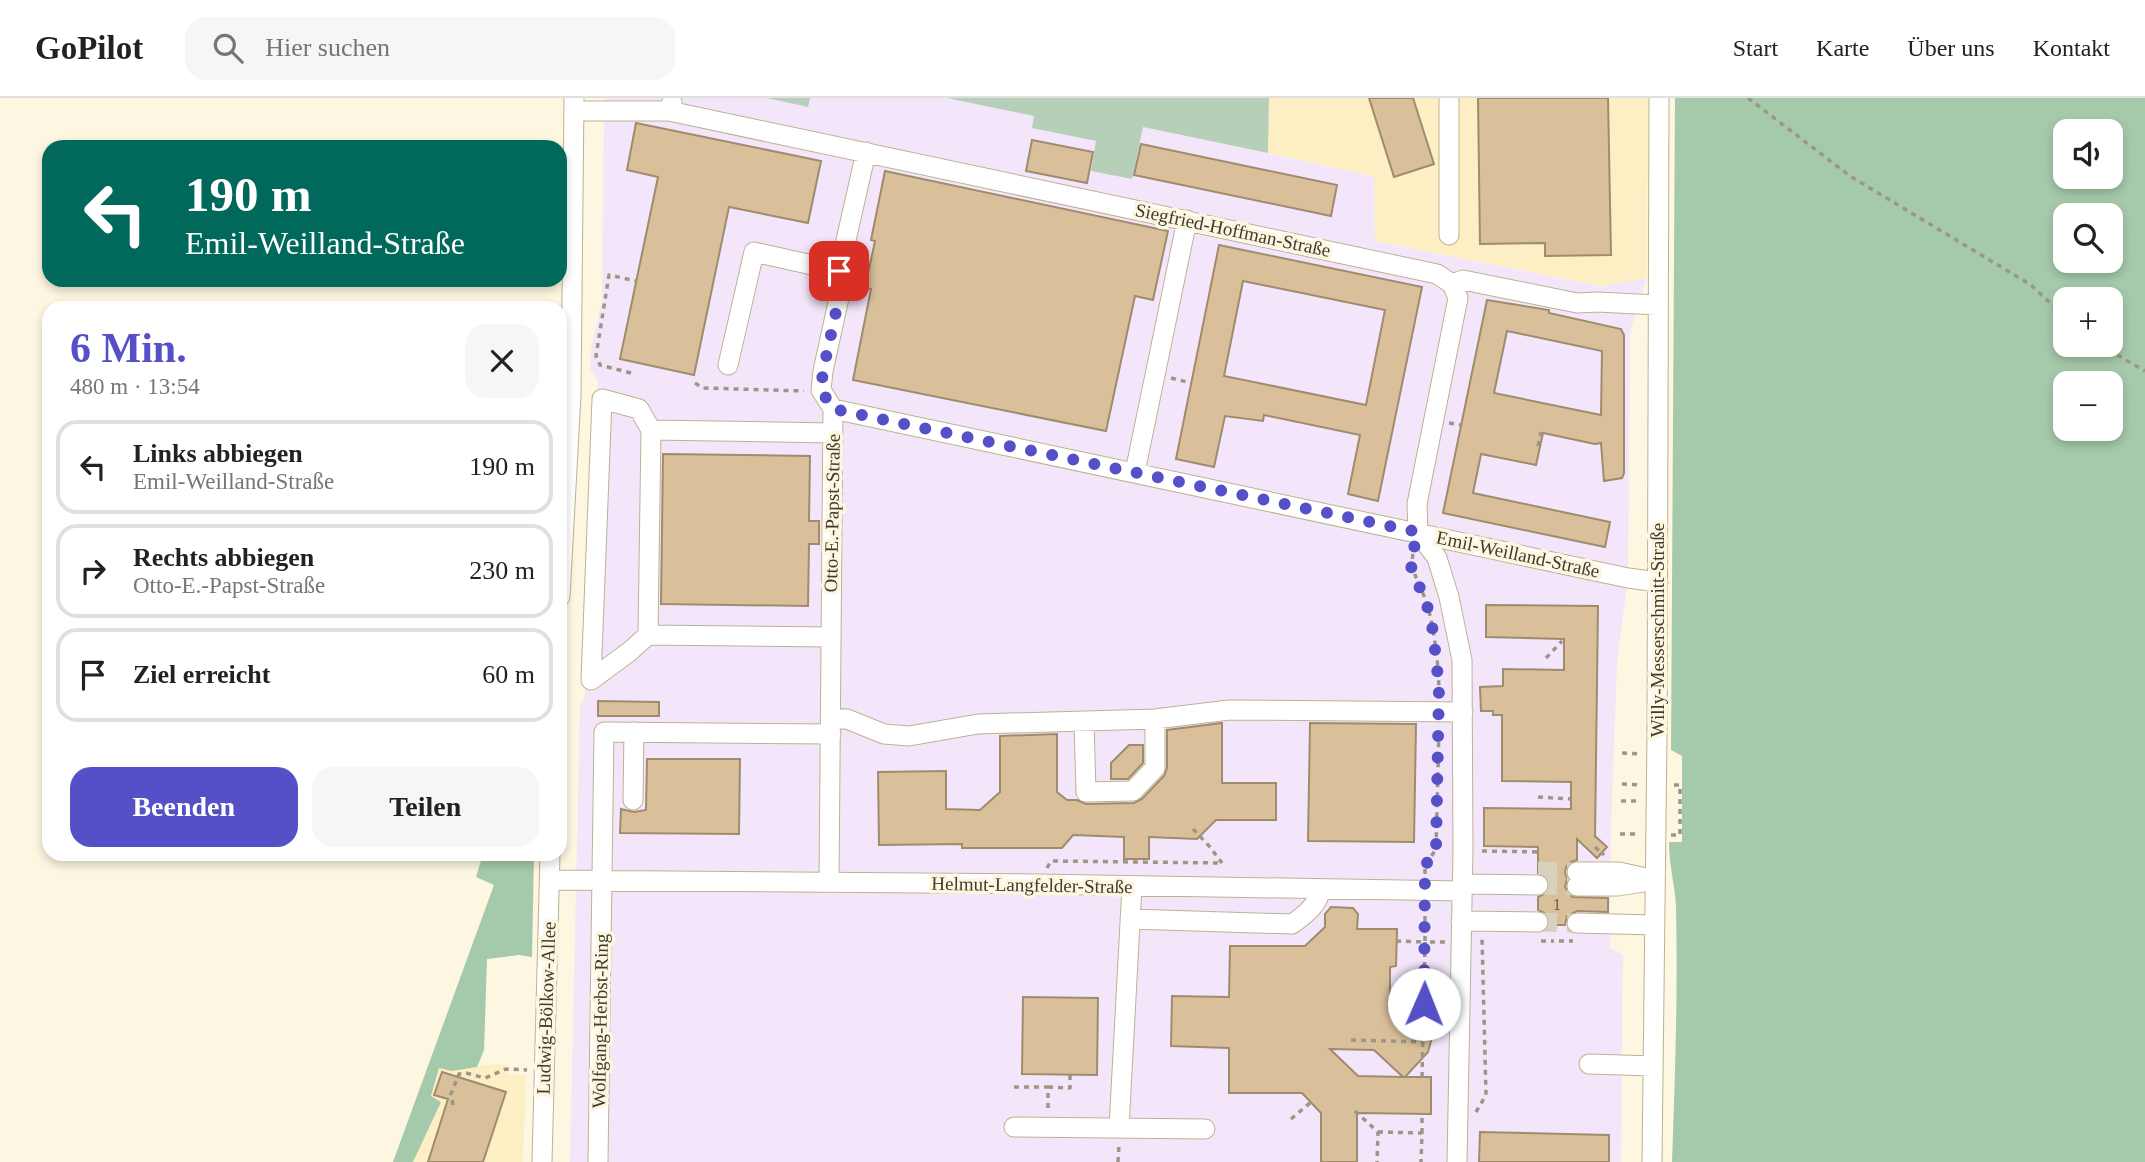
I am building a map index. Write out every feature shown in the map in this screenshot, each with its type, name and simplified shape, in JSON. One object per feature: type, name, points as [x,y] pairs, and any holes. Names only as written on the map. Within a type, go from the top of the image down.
[{"type":"street","points":[[1449,235],[1450,98]]},
{"type":"street","name":"Willy-Messerschmitt-Straße","points":[[1652,1162],[1658,582],[1659,98]]},
{"type":"street","points":[[567,468],[571,395],[574,104]]},
{"type":"street","name":"Siegfried-Hoffman-Straße","points":[[574,104],[670,107],[866,152],[1437,274],[1452,284],[1463,279],[1577,303],[1657,304]]},
{"type":"street","points":[[821,390],[839,298],[839,271],[866,152]]},
{"type":"street","points":[[1135,472],[1187,220]]},
{"type":"street","points":[[729,365],[754,252],[839,271]]},
{"type":"street","points":[[1452,284],[1458,298],[1417,504],[1418,532],[1437,558],[1449,597],[1462,660],[1462,888],[1457,1162]]},
{"type":"street","name":"Otto-E.-Papst-Straße","points":[[821,390],[833,409],[829,882]]},
{"type":"street","points":[[648,635],[651,430],[639,409],[602,400],[591,680],[648,635],[830,637]]},
{"type":"street","name":"Emil-Weilland-Straße","points":[[833,409],[1628,578],[1658,582]]},
{"type":"street","points":[[651,430],[833,433]]},
{"type":"street","points":[[633,800],[634,732],[831,726],[847,719],[884,734],[898,736],[978,724],[1155,719],[1229,710],[1463,712]]},
{"type":"street","points":[[1084,722],[1086,792],[1133,791],[1155,768],[1155,719]]},
{"type":"street","name":"Wolfgang-Herbst-Ring","points":[[598,1162],[604,732],[634,732]]},
{"type":"street","name":"Ludwig-Bölkow-Allee","points":[[542,1162],[550,861]]},
{"type":"street","name":"Helmut-Langfelder-Straße","points":[[550,880],[1036,884],[1424,891],[1491,885],[1539,870]]},
{"type":"street","points":[[1577,879],[1618,886],[1655,880]]},
{"type":"street","points":[[1119,1128],[1132,886]]},
{"type":"street","points":[[1130,919],[1292,924],[1304,916],[1319,899],[1321,889]]},
{"type":"street","points":[[1461,921],[1538,922]]},
{"type":"street","points":[[1577,923],[1654,925]]},
{"type":"street","points":[[1590,1064],[1653,1066]]},
{"type":"street","points":[[1014,1127],[1205,1129]]},
{"type":"path","points":[[1748,98],[1850,176],[2031,285],[2053,306]]},
{"type":"path","points":[[631,373],[600,365],[596,356],[609,275],[636,281]]},
{"type":"path","points":[[2121,357],[2145,371]]},
{"type":"path","points":[[695,383],[703,388],[821,390]]},
{"type":"path","points":[[1538,446],[1541,432]]},
{"type":"path","points":[[1418,532],[1410,564],[1427,605],[1433,631],[1439,687],[1436,849],[1425,866],[1422,1077]]},
{"type":"path","points":[[1546,658],[1562,641]]},
{"type":"path","points":[[1622,753],[1646,754]]},
{"type":"path","points":[[1622,785],[1645,785]]},
{"type":"path","points":[[1671,785],[1681,785],[1679,835]]},
{"type":"path","points":[[1538,797],[1571,799]]},
{"type":"path","points":[[1621,801],[1644,801]]},
{"type":"path","points":[[1036,884],[1051,861],[1222,863],[1194,829]]},
{"type":"path","points":[[1482,851],[1539,870]]},
{"type":"path","points":[[1396,941],[1425,942]]},
{"type":"path","points":[[1351,1040],[1423,1042]]},
{"type":"path","points":[[453,1105],[451,1094],[458,1074],[466,1073],[485,1078],[506,1069],[529,1070]]},
{"type":"path","points":[[1014,1087],[1070,1088],[1070,1074]]},
{"type":"path","points":[[1048,1087],[1048,1127]]},
{"type":"path","points":[[1291,1119],[1311,1102]]},
{"type":"path","points":[[1355,1111],[1378,1132],[1422,1133]]},
{"type":"path","points":[[1421,1162],[1422,1114]]},
{"type":"path","points":[[1377,1162],[1378,1132]]},
{"type":"shaded area","points":[[604,98],[1149,98],[1143,127],[1374,176],[1375,241],[1601,286],[1647,278],[1630,332],[1628,578],[1617,663],[1611,826],[1610,948],[1623,955],[1621,1162],[570,1162],[580,706],[585,698],[598,381],[590,369],[591,350],[602,300]]},
{"type":"shaded area","points":[[1269,98],[1648,98],[1647,278],[1601,286],[1375,241],[1374,176],[1268,153]]},
{"type":"shaded area","points":[[493,1064],[506,1065],[506,1074],[526,1075],[523,1162],[413,1162],[441,1102],[431,1096],[439,1068],[452,1071]]},
{"type":"green space","points":[[767,98],[810,98],[808,107]]},
{"type":"green space","points":[[947,98],[1269,98],[1268,153],[1143,127],[1132,179],[1091,171],[1096,141],[1032,128],[1034,116]]},
{"type":"green space","points":[[1675,98],[2145,98],[2145,1162],[1672,1162],[1677,939],[1669,842],[1682,842],[1682,756],[1671,750]]},
{"type":"green space","points":[[481,861],[534,861],[532,957],[519,955],[487,959],[484,1050],[477,1067],[452,1071],[439,1068],[431,1096],[441,1102],[413,1162],[393,1162],[494,885],[476,877]]},
{"type":"building","points":[[1369,98],[1413,98],[1434,164],[1394,177]]},
{"type":"building","points":[[1478,98],[1608,98],[1611,255],[1545,256],[1545,243],[1480,244]]},
{"type":"building","points":[[636,123],[821,161],[808,223],[729,207],[694,375],[620,359],[658,177],[627,170]]},
{"type":"building","points":[[1032,140],[1093,152],[1087,183],[1026,171]]},
{"type":"building","points":[[1141,144],[1337,185],[1331,216],[1134,175]]},
{"type":"building","points":[[885,171],[1168,231],[1153,300],[1135,296],[1106,431],[853,380],[871,289],[865,288],[875,241],[871,240]]},
{"type":"building","points":[[1219,245],[1422,287],[1378,501],[1348,494],[1360,435],[1264,415],[1263,421],[1225,416],[1214,467],[1176,459]],"holes":[[[1243,281],[1385,310],[1366,405],[1224,376]]]},
{"type":"building","points":[[1487,300],[1549,310],[1549,313],[1621,329],[1624,335],[1622,478],[1604,481],[1601,443],[1543,433],[1536,465],[1481,454],[1473,493],[1610,522],[1605,547],[1443,513]],"holes":[[[1507,331],[1602,351],[1601,415],[1494,393]]]},
{"type":"building","points":[[663,454],[810,456],[809,521],[819,521],[819,544],[809,544],[808,606],[661,604]]},
{"type":"building","points":[[1486,605],[1598,606],[1595,836],[1607,847],[1597,858],[1577,839],[1577,860],[1566,867],[1565,887],[1572,897],[1608,898],[1608,912],[1577,911],[1567,916],[1565,925],[1550,925],[1548,915],[1538,910],[1538,897],[1548,892],[1550,884],[1545,875],[1538,873],[1538,847],[1484,846],[1484,808],[1571,809],[1571,782],[1502,781],[1502,715],[1493,715],[1493,711],[1481,711],[1480,687],[1503,686],[1503,669],[1564,670],[1564,639],[1486,637]]},
{"type":"building","points":[[598,701],[659,702],[659,716],[598,716]]},
{"type":"building","points":[[1222,723],[1222,783],[1276,783],[1276,820],[1216,820],[1197,839],[1149,837],[1149,859],[1124,859],[1124,837],[1073,835],[1062,848],[962,848],[962,844],[879,845],[878,772],[946,771],[946,809],[980,810],[1000,792],[1000,736],[1057,734],[1057,792],[1067,800],[1086,804],[1134,803],[1142,799],[1164,776],[1167,768],[1167,730]]},
{"type":"building","points":[[1310,723],[1416,724],[1414,842],[1308,841]]},
{"type":"building","points":[[1129,745],[1143,745],[1143,763],[1128,779],[1111,779],[1111,763]]},
{"type":"building","points":[[647,759],[740,759],[739,834],[620,833],[621,809],[634,812],[646,810]]},
{"type":"building","points":[[1331,907],[1353,908],[1358,914],[1357,929],[1397,929],[1396,966],[1390,967],[1390,1003],[1419,1010],[1431,1025],[1433,1034],[1428,1052],[1405,1077],[1431,1077],[1431,1114],[1357,1113],[1357,1162],[1321,1162],[1321,1113],[1302,1093],[1229,1093],[1229,1048],[1171,1046],[1172,996],[1229,997],[1230,946],[1305,946],[1325,927],[1325,914]],"holes":[[[1330,1049],[1374,1050],[1403,1077],[1358,1076]]]},
{"type":"building","points":[[1023,997],[1098,998],[1097,1075],[1022,1074]]},
{"type":"building","points":[[442,1072],[506,1092],[483,1162],[428,1162],[448,1099],[434,1095]]},
{"type":"building","points":[[1480,1132],[1609,1135],[1609,1162],[1479,1162]]},
{"type":"tunnel","points":[[1538,871],[1577,872]]},
{"type":"tunnel","points":[[1538,885],[1577,886]]},
{"type":"tunnel","points":[[1538,922],[1577,923]]},
{"type":"route","points":[[839,271],[839,298],[821,390],[833,409],[1418,532],[1410,564],[1427,605],[1437,658],[1439,687],[1436,849],[1425,866],[1424,1004]]}]
